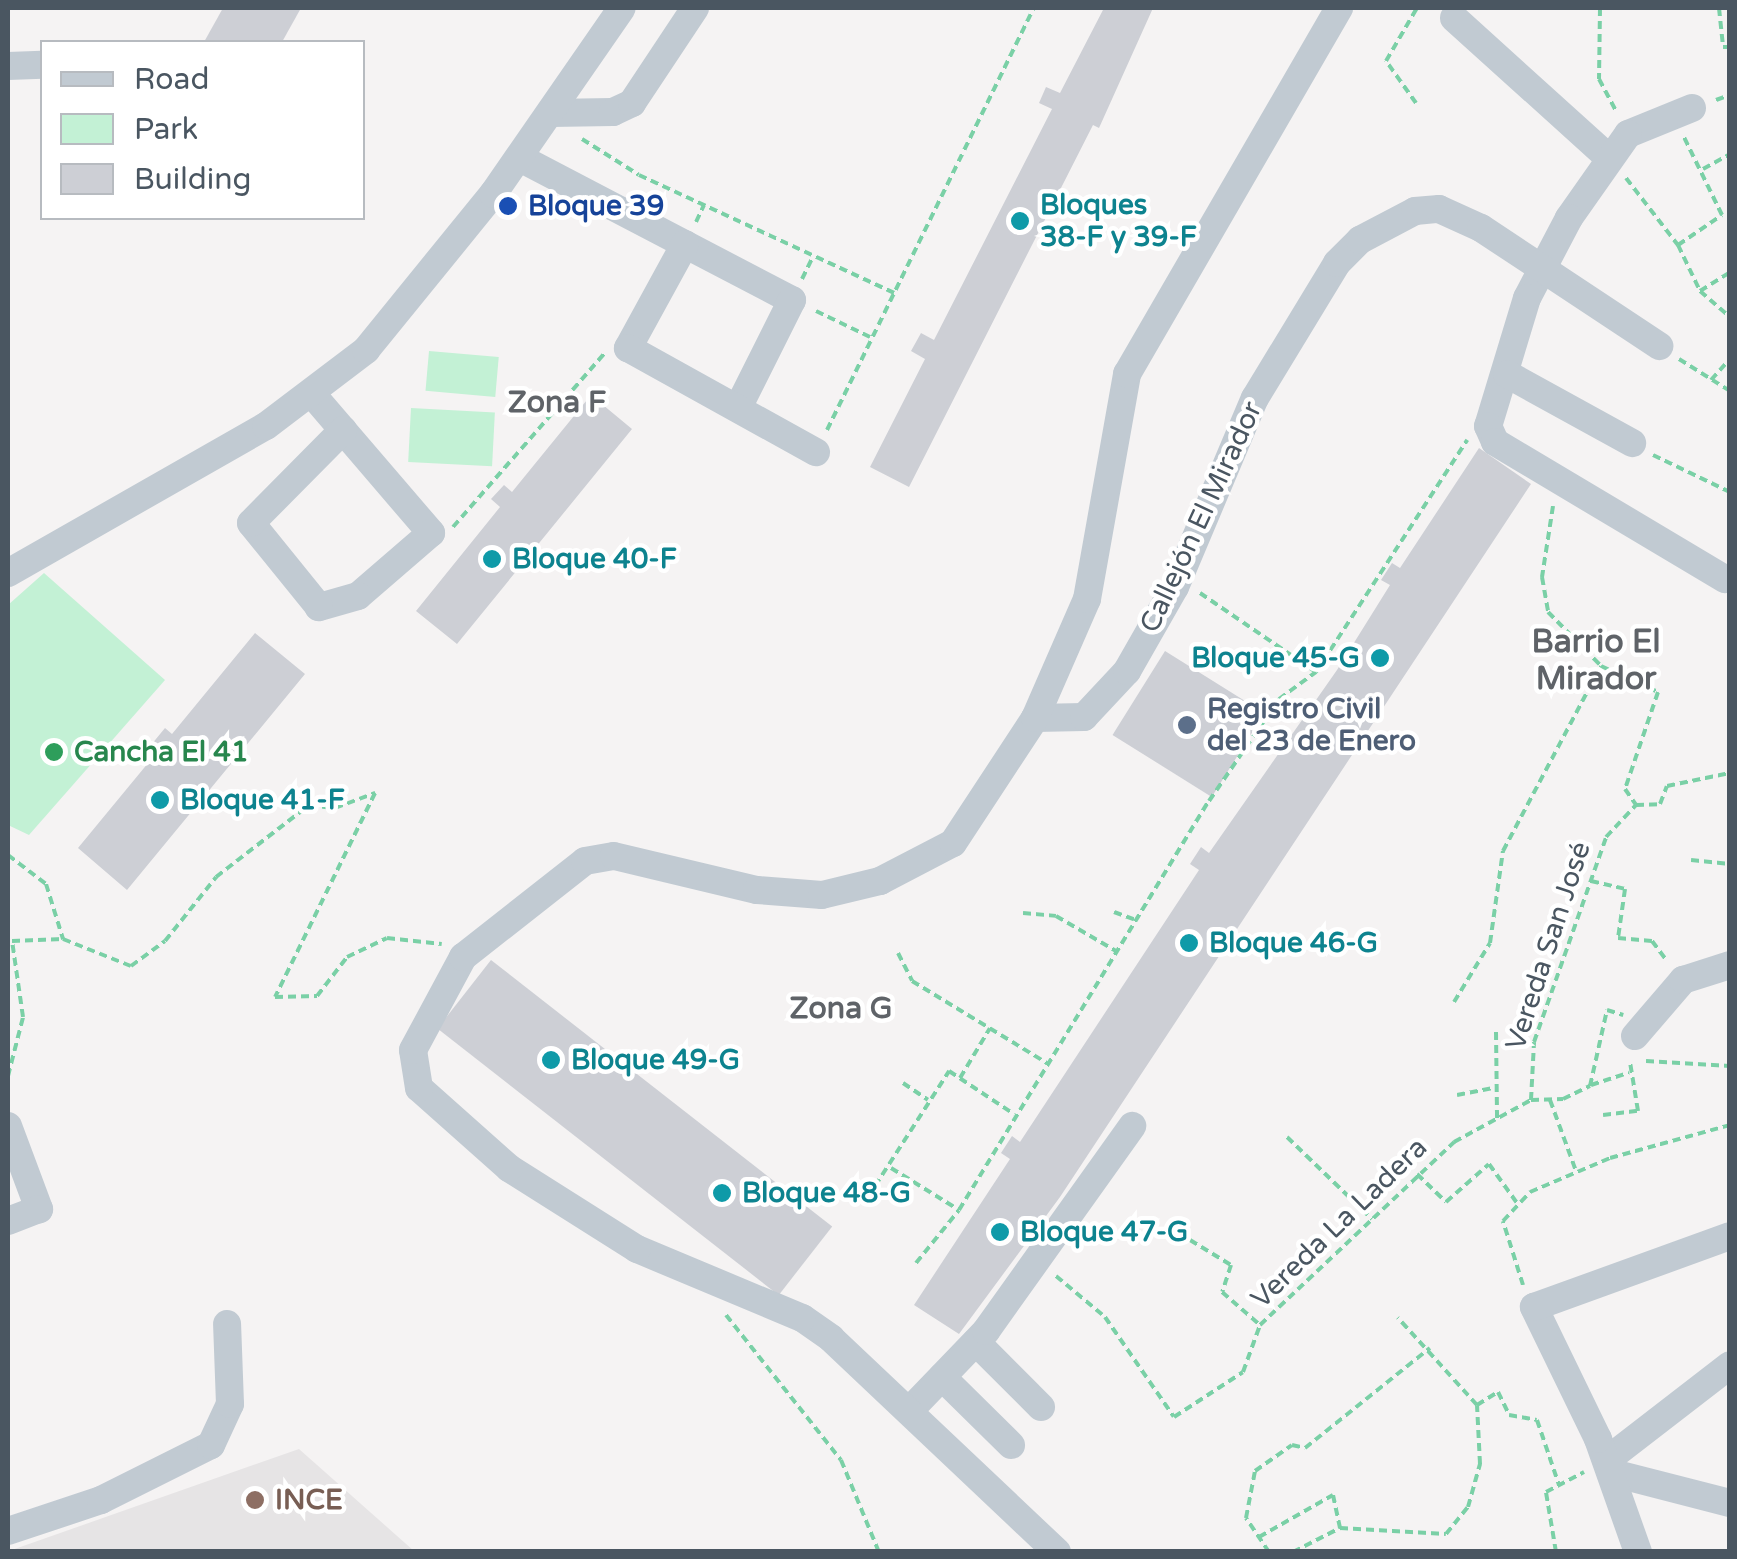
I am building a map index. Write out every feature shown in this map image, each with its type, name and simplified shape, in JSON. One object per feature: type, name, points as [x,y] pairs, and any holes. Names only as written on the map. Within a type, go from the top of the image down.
[{"type":"street","points":[[8,573],[312,394],[387,330],[520,158],[622,8]]},
{"type":"street","points":[[548,117],[613,112],[632,103],[695,8]]},
{"type":"street","points":[[1057,1552],[910,1410],[802,1318],[600,1229],[434,1106],[419,1088],[413,1050],[463,957],[564,872],[598,856],[794,895],[880,882],[953,842],[1034,718],[1088,599],[1128,374],[1338,8]]},
{"type":"street","points":[[1454,18],[1610,158]]},
{"type":"street","points":[[8,66],[40,65]]},
{"type":"street","points":[[1682,112],[1628,134],[1540,268],[1489,424],[1495,442],[1726,579]]},
{"type":"street","points":[[520,158],[792,300],[738,408]]},
{"type":"street","name":"Callejón El Mirador","points":[[1034,718],[1094,712],[1162,613],[1255,398],[1348,249],[1415,212],[1439,210],[1540,268],[1659,346]]},
{"type":"street","points":[[685,244],[628,348],[816,452]]},
{"type":"street","points":[[1507,374],[1632,444]]},
{"type":"street","points":[[312,394],[343,430],[431,534],[358,596],[319,607],[306,599],[251,523],[343,430]]},
{"type":"street","points":[[1633,1048],[1683,980],[1730,965]]},
{"type":"street","points":[[8,1126],[13,1158],[38,1209],[8,1220]]},
{"type":"street","points":[[910,1410],[976,1342],[1132,1126]]},
{"type":"street","points":[[1638,1552],[1610,1466],[1534,1307],[1730,1236]]},
{"type":"street","points":[[8,1531],[101,1500],[211,1444],[230,1404],[226,1324]]},
{"type":"street","points":[[976,1342],[1042,1407]]},
{"type":"street","points":[[1610,1466],[1730,1365]]},
{"type":"street","points":[[942,1377],[1011,1445]]},
{"type":"street","points":[[1610,1466],[1730,1503]]},
{"type":"path","points":[[816,452],[1034,8]]},
{"type":"path","points":[[1416,103],[1386,61],[1417,8]]},
{"type":"path","points":[[1600,8],[1599,79],[1628,134]]},
{"type":"path","points":[[1718,8],[1723,48],[1730,47]]},
{"type":"path","points":[[1678,245],[1722,215],[1682,112]]},
{"type":"path","points":[[548,117],[630,163],[639,175],[894,294]]},
{"type":"path","points":[[1703,169],[1730,154]]},
{"type":"path","points":[[1610,158],[1678,245],[1700,291],[1730,316]]},
{"type":"path","points":[[1700,291],[1730,272]]},
{"type":"path","points":[[792,300],[872,338]]},
{"type":"path","points":[[1659,346],[1730,391]]},
{"type":"path","points":[[431,534],[450,532],[600,355],[628,348]]},
{"type":"path","points":[[1711,380],[1730,359]]},
{"type":"path","points":[[916,1263],[959,1210],[1116,951],[1278,699],[1316,672],[1462,444],[1489,424]]},
{"type":"path","points":[[1632,444],[1730,492]]},
{"type":"path","points":[[1559,482],[1542,596],[1601,666],[1658,692],[1626,789],[1636,805]]},
{"type":"path","points":[[1162,613],[1188,610],[1200,593],[1316,672]]},
{"type":"path","points":[[1454,1002],[1490,943],[1503,850],[1601,666]]},
{"type":"path","name":"Vereda San José","points":[[1531,1100],[1534,1042],[1606,837],[1636,805],[1660,804],[1666,786],[1730,773]]},
{"type":"path","points":[[8,1076],[23,1017],[12,941],[63,938],[131,966],[293,812],[335,808],[372,791],[320,894],[294,972],[272,993],[317,996],[347,957],[387,938],[433,939],[463,957]]},
{"type":"path","points":[[8,855],[46,884],[63,938]]},
{"type":"path","points":[[1691,860],[1730,864]]},
{"type":"path","points":[[1591,881],[1625,889],[1618,938],[1652,941],[1683,980]]},
{"type":"path","points":[[1114,912],[1136,920]]},
{"type":"path","points":[[1022,913],[1056,916],[1116,951]]},
{"type":"path","points":[[898,954],[912,981],[1047,1064]]},
{"type":"path","points":[[1590,1086],[1606,1010],[1638,1020],[1628,1073],[1638,1111],[1603,1115]]},
{"type":"path","points":[[960,1078],[990,1028]]},
{"type":"path","points":[[1496,1032],[1497,1118]]},
{"type":"path","points":[[1633,1048],[1730,1066]]},
{"type":"path","points":[[875,1186],[892,1168],[949,1070],[1016,1115]]},
{"type":"path","name":"Vereda La Ladera","points":[[1036,1262],[1104,1317],[1174,1417],[1243,1372],[1260,1325],[1416,1173],[1497,1118],[1531,1100],[1550,1099],[1628,1073]]},
{"type":"path","points":[[903,1083],[929,1101]]},
{"type":"path","points":[[1457,1096],[1494,1088]]},
{"type":"path","points":[[1550,1099],[1576,1171]]},
{"type":"path","points":[[1534,1307],[1512,1264],[1503,1220],[1518,1203],[1576,1171],[1730,1125]]},
{"type":"path","points":[[1287,1137],[1372,1219]]},
{"type":"path","points":[[1416,1173],[1446,1202],[1489,1164],[1518,1203]]},
{"type":"path","points":[[892,1168],[959,1210]]},
{"type":"path","points":[[1190,1240],[1232,1265],[1222,1292],[1260,1325]]},
{"type":"path","points":[[722,1309],[841,1460],[880,1552]]},
{"type":"path","points":[[1293,1552],[1340,1528],[1425,1536],[1456,1528],[1480,1464],[1477,1404],[1430,1348],[1398,1318]]},
{"type":"path","points":[[1269,1552],[1246,1518],[1255,1471],[1292,1445],[1305,1448],[1430,1348]]},
{"type":"path","points":[[1477,1404],[1498,1392],[1509,1414],[1537,1420],[1560,1485]]},
{"type":"path","points":[[1556,1552],[1546,1492],[1610,1466]]},
{"type":"path","points":[[1259,1536],[1333,1495],[1340,1528]]},
{"type":"shaded area","name":"INCE","points":[[299,1449],[414,1551],[9,1551]]},
{"type":"green space","points":[[429,351],[499,357],[495,397],[426,391]]},
{"type":"green space","points":[[411,408],[495,412],[492,466],[408,462]]},
{"type":"green space","name":"Cancha El 41","points":[[44,573],[165,680],[29,835],[8,825],[8,605]]},
{"type":"building","points":[[223,8],[301,8],[283,40],[205,40]]},
{"type":"building","name":"Bloques 38-F y 39-F","points":[[1104,8],[1153,8],[1099,128],[1093,125],[909,487],[870,467],[925,359],[911,351],[921,333],[934,340],[1052,109],[1039,103],[1046,87],[1060,93]]},
{"type":"building","name":"Bloque 40-F","points":[[591,395],[632,429],[457,644],[416,611],[500,507],[491,499],[504,485],[512,492]]},
{"type":"building","points":[[1479,448],[1531,484],[1060,1197],[959,1334],[914,1305],[1010,1159],[1001,1153],[1012,1136],[1020,1142],[1199,870],[1190,864],[1201,847],[1209,853],[1337,670],[1390,585],[1381,580],[1392,563],[1400,568]]},
{"type":"building","name":"Bloque 41-F","points":[[255,633],[305,674],[127,890],[78,848],[158,751],[151,745],[165,728],[172,734]]},
{"type":"building","name":"Registro Civil del 23 de Enero","points":[[1165,651],[1264,713],[1212,797],[1113,735]]},
{"type":"building","points":[[491,960],[832,1227],[779,1295],[437,1029]]},
{"type":"place","name":"Bloque 39","points":[[508,206]]},
{"type":"place","name":"Bloques 38-F y 39-F","points":[[1020,221]]},
{"type":"place","name":"Bloque 40-F","points":[[492,559]]},
{"type":"place","name":"Bloque 45-G","points":[[1380,658]]},
{"type":"place","name":"Registro Civil del 23 de Enero","points":[[1187,725]]},
{"type":"place","name":"Cancha El 41","points":[[54,752]]},
{"type":"place","name":"Bloque 41-F","points":[[160,800]]},
{"type":"place","name":"Bloque 46-G","points":[[1189,943]]},
{"type":"place","name":"Bloque 49-G","points":[[551,1060]]},
{"type":"place","name":"Bloque 48-G","points":[[722,1193]]},
{"type":"place","name":"Bloque 47-G","points":[[1000,1232]]},
{"type":"place","name":"INCE","points":[[255,1500]]},
{"type":"district","name":"Zona F","points":[[557,403]]},
{"type":"district","name":"Barrio El Mirador","points":[[1596,662]]},
{"type":"district","name":"Zona G","points":[[841,1009]]}]
